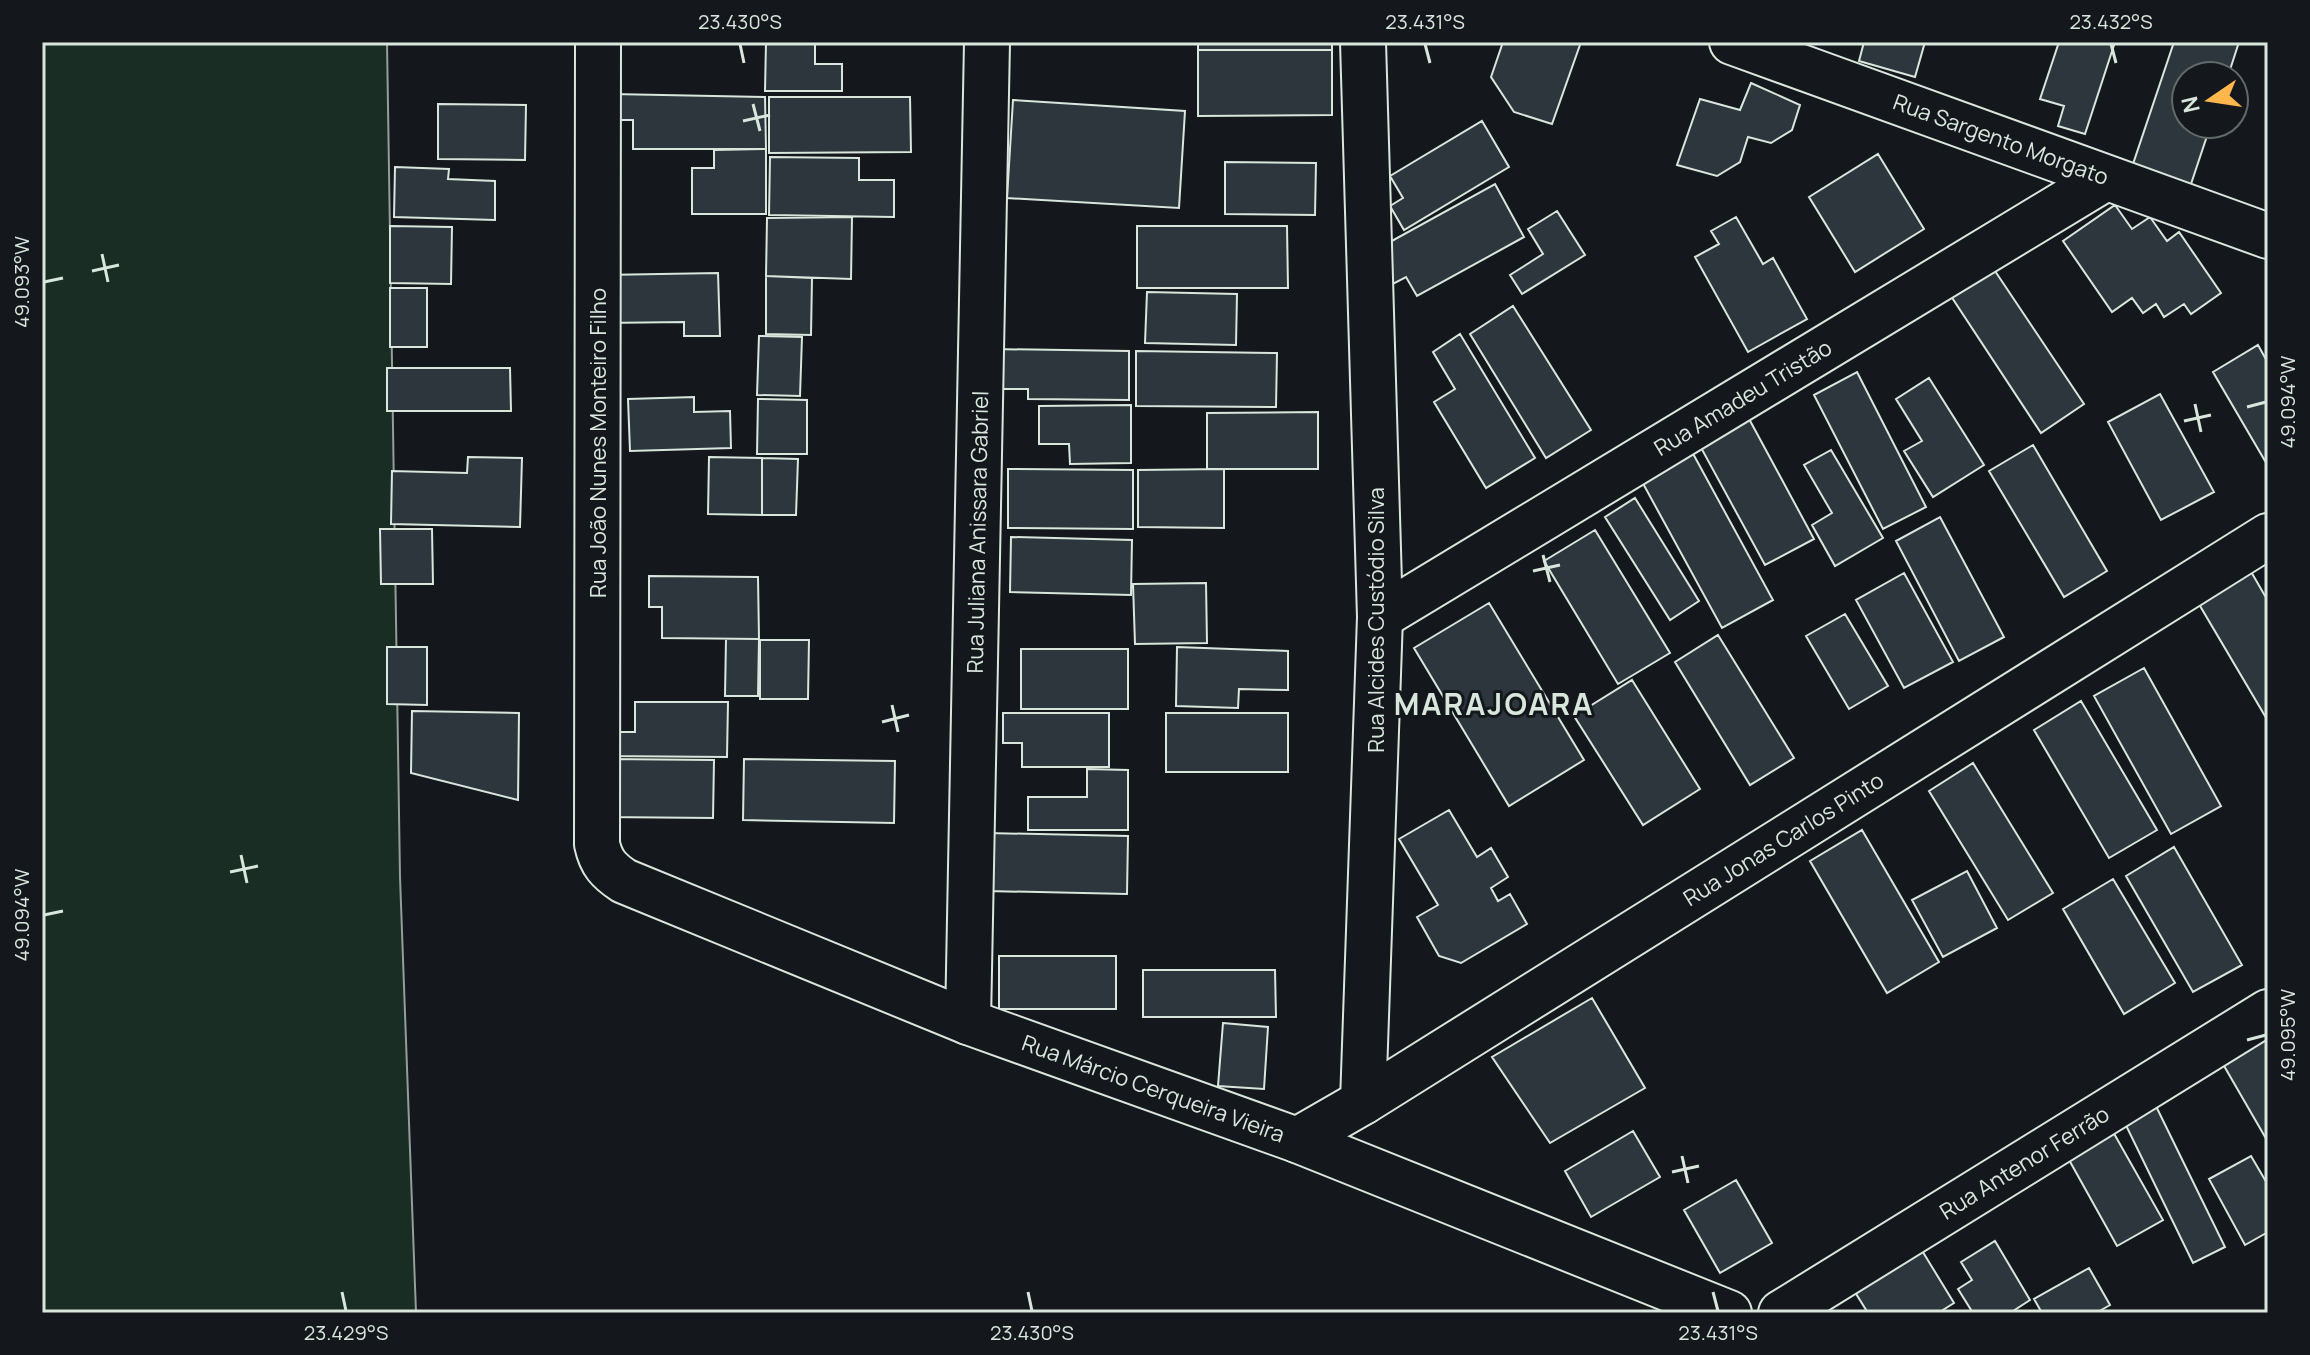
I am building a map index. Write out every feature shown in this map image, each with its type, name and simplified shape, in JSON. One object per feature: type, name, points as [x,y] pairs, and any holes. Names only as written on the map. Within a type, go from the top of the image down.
[{"type":"street","name":"Rua João Nunes Monteiro Filho","points":[[597,844],[598,42]]},
{"type":"street","name":"Rua Juliana Anissara Gabriel","points":[[968,1022],[987,42]]},
{"type":"street","name":"Rua Alcides Custódio Silva","points":[[1363,42],[1380,617],[1363,1102]]},
{"type":"street","name":"Rua Sargento Morgato","points":[[1732,42],[2268,236]]},
{"type":"street","name":"Rua Amadeu Tristão","points":[[1380,617],[2106,178]]},
{"type":"street","name":"Rua Jonas Carlos Pinto","points":[[1297,1140],[1363,1102],[2268,536]]},
{"type":"street","name":"Rua Márcio Cerqueira Vieira","points":[[597,844],[601,859],[609,871],[624,881],[968,1022],[1297,1140],[1663,1302],[1729,1313]]},
{"type":"street","name":"Rua Antenor Ferrão","points":[[1781,1313],[2268,1012]]},
{"type":"green space","points":[[42,42],[387,42],[400,877],[416,1313],[42,1313]]},
{"type":"building","points":[[766,42],[815,42],[815,64],[842,64],[842,91],[765,91]]},
{"type":"building","points":[[1198,42],[1332,42],[1332,50],[1198,50]]},
{"type":"building","points":[[1503,42],[1581,42],[1552,124],[1514,112],[1491,77]]},
{"type":"building","points":[[1864,42],[1925,42],[1915,77],[1859,61]]},
{"type":"building","points":[[2059,42],[2115,42],[2085,134],[2058,126],[2064,106],[2040,99]]},
{"type":"building","points":[[2174,42],[2239,42],[2233,60],[2170,60],[2170,140],[2206,140],[2189,190],[2131,170]]},
{"type":"building","points":[[1198,50],[1332,50],[1332,115],[1198,116]]},
{"type":"building","points":[[1751,83],[1800,105],[1792,130],[1771,143],[1748,137],[1740,162],[1717,176],[1677,165],[1700,99],[1740,110]]},
{"type":"building","points":[[612,94],[765,97],[766,149],[633,149],[633,120],[612,120]]},
{"type":"building","points":[[769,97],[910,97],[911,152],[769,153]]},
{"type":"building","points":[[1013,100],[1185,111],[1179,208],[1007,198]]},
{"type":"building","points":[[438,104],[526,105],[525,160],[438,159]]},
{"type":"building","points":[[1482,121],[1509,167],[1404,230],[1390,206],[1403,198],[1390,176]]},
{"type":"building","points":[[766,149],[766,214],[692,214],[692,168],[714,168],[714,150]]},
{"type":"building","points":[[1878,154],[1924,229],[1855,272],[1809,197]]},
{"type":"building","points":[[770,157],[859,158],[859,180],[894,180],[894,217],[769,215]]},
{"type":"building","points":[[1225,162],[1316,163],[1315,215],[1225,214]]},
{"type":"building","points":[[395,167],[449,169],[448,179],[495,181],[495,220],[394,217]]},
{"type":"building","points":[[1495,184],[1524,237],[1417,296],[1406,277],[1389,286],[1370,253]]},
{"type":"building","points":[[2115,205],[2132,229],[2150,217],[2167,241],[2179,232],[2221,293],[2191,314],[2184,304],[2164,317],[2156,304],[2143,313],[2132,298],[2112,312],[2063,241]]},
{"type":"building","points":[[1557,211],[1585,255],[1522,294],[1510,275],[1543,254],[1528,229]]},
{"type":"building","points":[[852,217],[851,279],[766,276],[767,218]]},
{"type":"building","points":[[1736,217],[1763,264],[1773,258],[1807,319],[1748,352],[1695,257],[1719,244],[1711,231]]},
{"type":"building","points":[[390,226],[452,227],[451,284],[390,283]]},
{"type":"building","points":[[1137,226],[1287,226],[1288,288],[1137,288]]},
{"type":"building","points":[[1987,259],[2084,404],[2041,433],[1945,287]]},
{"type":"building","points":[[718,273],[720,336],[684,336],[684,322],[602,323],[602,275]]},
{"type":"building","points":[[766,276],[812,278],[811,335],[766,334]]},
{"type":"building","points":[[390,288],[427,288],[427,347],[390,347]]},
{"type":"building","points":[[1147,292],[1237,294],[1236,345],[1145,343]]},
{"type":"building","points":[[1513,306],[1591,430],[1546,458],[1470,334]]},
{"type":"building","points":[[1460,334],[1535,458],[1486,488],[1434,402],[1455,389],[1433,352]]},
{"type":"building","points":[[759,336],[802,337],[800,396],[757,395]]},
{"type":"building","points":[[2258,345],[2268,363],[2268,466],[2213,372]]},
{"type":"building","points":[[992,349],[1129,351],[1129,400],[1028,399],[1028,389],[992,389]]},
{"type":"building","points":[[1136,351],[1277,353],[1276,407],[1136,406]]},
{"type":"building","points":[[387,368],[510,368],[511,411],[387,411]]},
{"type":"building","points":[[1857,372],[1926,507],[1883,529],[1814,395]]},
{"type":"building","points":[[1929,378],[1984,465],[1933,497],[1904,451],[1922,441],[1896,399]]},
{"type":"building","points":[[2160,394],[2214,492],[2161,520],[2108,422]]},
{"type":"building","points":[[694,397],[694,412],[730,411],[731,448],[630,451],[628,399]]},
{"type":"building","points":[[758,399],[807,400],[807,454],[757,454]]},
{"type":"building","points":[[1131,405],[1131,463],[1070,464],[1069,444],[1039,444],[1039,406]]},
{"type":"building","points":[[1318,412],[1318,469],[1207,469],[1207,413]]},
{"type":"building","points":[[1748,417],[1814,539],[1765,565],[1699,444]]},
{"type":"building","points":[[2033,445],[2107,571],[2064,597],[1989,471]]},
{"type":"building","points":[[1691,450],[1773,600],[1722,628],[1640,478]]},
{"type":"building","points":[[1831,450],[1883,538],[1835,566],[1812,525],[1832,513],[1804,465]]},
{"type":"building","points":[[468,457],[522,458],[520,527],[391,524],[392,471],[467,473]]},
{"type":"building","points":[[709,457],[762,458],[762,515],[708,514]]},
{"type":"building","points":[[762,458],[798,459],[796,515],[762,515]]},
{"type":"building","points":[[1008,469],[1133,470],[1133,529],[1008,528]]},
{"type":"building","points":[[1224,469],[1224,528],[1138,527],[1138,470]]},
{"type":"building","points":[[1635,498],[1699,601],[1670,620],[1605,517]]},
{"type":"building","points":[[1940,517],[2004,637],[1959,661],[1896,541]]},
{"type":"building","points":[[380,529],[432,529],[433,584],[381,584]]},
{"type":"building","points":[[1595,530],[1670,653],[1618,684],[1544,561]]},
{"type":"building","points":[[1011,537],[1132,540],[1131,595],[1010,592]]},
{"type":"building","points":[[2246,563],[2268,601],[2268,721],[2193,594]]},
{"type":"building","points":[[1904,573],[1953,662],[1904,688],[1856,600]]},
{"type":"building","points":[[649,576],[758,577],[759,639],[662,638],[662,607],[649,607]]},
{"type":"building","points":[[1206,583],[1207,643],[1135,644],[1133,584]]},
{"type":"building","points":[[1489,603],[1584,760],[1509,806],[1414,648]]},
{"type":"building","points":[[1845,614],[1888,686],[1849,709],[1806,636]]},
{"type":"building","points":[[1718,635],[1794,758],[1750,785],[1675,662]]},
{"type":"building","points":[[726,639],[759,639],[758,696],[725,696]]},
{"type":"building","points":[[760,640],[809,640],[808,699],[760,699]]},
{"type":"building","points":[[387,647],[427,647],[427,705],[387,704]]},
{"type":"building","points":[[1177,647],[1288,651],[1288,690],[1239,689],[1238,708],[1176,706]]},
{"type":"building","points":[[1021,649],[1128,649],[1128,709],[1021,709]]},
{"type":"building","points":[[2144,668],[2221,806],[2171,834],[2094,696]]},
{"type":"building","points":[[1632,680],[1700,789],[1643,825],[1574,716]]},
{"type":"building","points":[[2081,701],[2157,830],[2109,858],[2034,730]]},
{"type":"building","points":[[635,702],[728,702],[727,757],[604,756],[603,732],[635,732]]},
{"type":"building","points":[[412,711],[519,713],[518,800],[411,773]]},
{"type":"building","points":[[1003,713],[1109,713],[1109,767],[1022,767],[1022,743],[1003,743]]},
{"type":"building","points":[[1166,713],[1288,713],[1288,772],[1166,772]]},
{"type":"building","points":[[606,759],[714,760],[713,818],[605,817]]},
{"type":"building","points":[[744,759],[895,761],[894,823],[743,820]]},
{"type":"building","points":[[1973,763],[2053,893],[2008,920],[1929,791]]},
{"type":"building","points":[[1087,769],[1128,770],[1128,830],[1028,830],[1028,797],[1087,797]]},
{"type":"building","points":[[1449,810],[1477,857],[1491,848],[1508,877],[1491,888],[1498,901],[1510,894],[1527,924],[1461,963],[1439,956],[1417,917],[1438,905],[1399,839]]},
{"type":"building","points":[[1862,830],[1939,962],[1887,993],[1810,861]]},
{"type":"building","points":[[987,833],[1128,836],[1127,894],[987,891]]},
{"type":"building","points":[[2174,847],[2242,965],[2193,992],[2126,876]]},
{"type":"building","points":[[1967,871],[1997,928],[1943,957],[1912,900]]},
{"type":"building","points":[[2113,879],[2175,983],[2124,1014],[2063,909]]},
{"type":"building","points":[[999,956],[1116,956],[1116,1009],[999,1009]]},
{"type":"building","points":[[1143,970],[1275,970],[1276,1017],[1143,1017]]},
{"type":"building","points":[[1592,998],[1645,1088],[1550,1143],[1492,1057]]},
{"type":"building","points":[[1223,1023],[1268,1027],[1264,1089],[1218,1086]]},
{"type":"building","points":[[2268,1031],[2268,1142],[2216,1052]]},
{"type":"building","points":[[2151,1096],[2225,1247],[2193,1263],[2119,1111]]},
{"type":"building","points":[[2108,1123],[2163,1220],[2117,1246],[2063,1149]]},
{"type":"building","points":[[1633,1131],[1660,1177],[1591,1217],[1565,1171]]},
{"type":"building","points":[[2251,1156],[2268,1185],[2268,1232],[2245,1245],[2209,1179]]},
{"type":"building","points":[[1736,1180],[1772,1243],[1720,1273],[1684,1210]]},
{"type":"building","points":[[1995,1241],[2030,1300],[2010,1313],[1973,1313],[1958,1289],[1972,1280],[1961,1262]]},
{"type":"building","points":[[1918,1244],[1954,1303],[1938,1313],[1868,1313],[1850,1284]]},
{"type":"building","points":[[2089,1268],[2110,1305],[2096,1313],[2042,1313],[2034,1299]]},
{"type":"district","name":"MARAJOARA","points":[[1494,703]]}]
